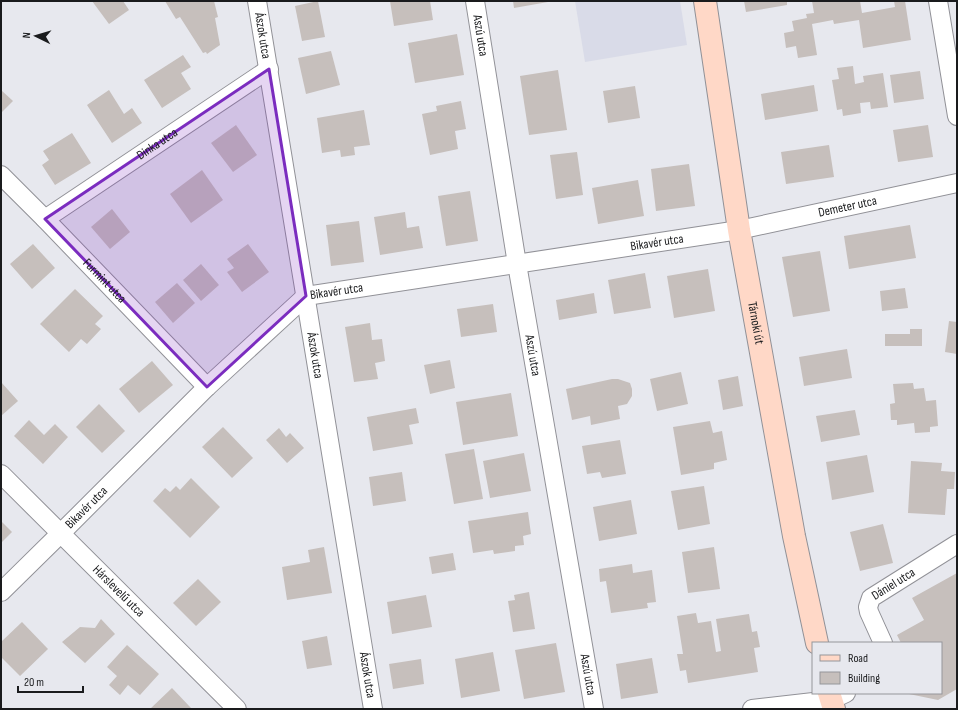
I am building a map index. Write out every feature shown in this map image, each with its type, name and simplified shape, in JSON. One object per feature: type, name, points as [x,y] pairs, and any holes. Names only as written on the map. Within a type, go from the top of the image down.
[{"type":"street","name":"Ászok utca","points":[[257,1],[373,709]]},
{"type":"street","name":"Aszú utca","points":[[475,1],[517,264],[594,709]]},
{"type":"street","name":"Tárnoki út","points":[[705,1],[739,230],[794,536],[817,642]]},
{"type":"street","points":[[938,1],[957,116]]},
{"type":"street","name":"Dinka utca","points":[[45,219],[269,69]]},
{"type":"street","name":"Furmint utca","points":[[1,175],[207,387]]},
{"type":"street","name":"Demeter utca","points":[[739,230],[957,183]]},
{"type":"street","name":"Bikavér utca","points":[[1,592],[207,387],[306,296],[739,230]]},
{"type":"street","name":"Hárslevelű utca","points":[[1,474],[236,709]]},
{"type":"street","name":"Dániel utca","points":[[883,642],[869,612],[869,602],[876,595],[957,544]]},
{"type":"street","points":[[752,709],[835,699]]},
{"type":"highlighted area","points":[[269,69],[306,296],[207,387],[45,219]]},
{"type":"shaded area","points":[[575,1],[680,1],[687,45],[585,62]]},
{"type":"building","points":[[92,1],[123,1],[129,10],[109,24]]},
{"type":"building","points":[[165,1],[214,1],[218,17],[215,18],[220,45],[207,54],[206,52],[203,53],[180,17],[176,19]]},
{"type":"building","points":[[318,1],[325,37],[302,41],[295,6]]},
{"type":"building","points":[[390,1],[430,1],[433,20],[394,26]]},
{"type":"building","points":[[513,1],[548,1],[548,2],[514,8]]},
{"type":"building","points":[[744,1],[787,1],[787,5],[746,12]]},
{"type":"building","points":[[812,1],[860,1],[862,13],[895,7],[894,1],[905,1],[911,40],[863,48],[859,20],[834,24],[833,20],[812,24],[817,55],[798,58],[796,46],[786,48],[784,33],[794,31],[792,21],[807,18],[806,14],[814,13]]},
{"type":"building","points":[[457,34],[464,75],[415,83],[408,43]]},
{"type":"building","points":[[331,51],[340,85],[306,94],[298,58]]},
{"type":"building","points":[[183,55],[191,67],[181,73],[191,89],[162,108],[144,80]]},
{"type":"building","points":[[853,66],[855,84],[864,82],[863,76],[883,73],[888,107],[871,109],[870,102],[860,103],[861,113],[843,116],[842,109],[837,110],[832,80],[839,79],[837,68]]},
{"type":"building","points":[[558,70],[567,130],[529,135],[520,76]]},
{"type":"building","points":[[920,71],[924,99],[894,103],[890,75]]},
{"type":"building","points":[[814,85],[818,111],[765,120],[761,94]]},
{"type":"building","points":[[635,86],[640,118],[608,123],[603,91]]},
{"type":"building","points":[[1,90],[13,101],[1,113]]},
{"type":"building","points":[[109,90],[124,114],[132,108],[142,123],[112,143],[87,105]]},
{"type":"building","points":[[461,101],[466,129],[455,131],[458,149],[430,155],[422,114],[437,111],[436,106]]},
{"type":"building","points":[[364,110],[370,145],[354,147],[355,155],[341,157],[340,150],[322,153],[317,118]]},
{"type":"building","points":[[236,125],[257,155],[233,172],[211,143]]},
{"type":"building","points":[[928,125],[933,157],[898,162],[893,130]]},
{"type":"building","points":[[72,133],[91,163],[55,185],[42,165],[49,160],[43,151]]},
{"type":"building","points":[[829,145],[834,177],[786,184],[781,152]]},
{"type":"building","points":[[577,152],[583,195],[556,199],[550,155]]},
{"type":"building","points":[[689,164],[695,206],[656,211],[651,169]]},
{"type":"building","points":[[202,170],[223,200],[191,223],[170,194]]},
{"type":"building","points":[[638,180],[644,216],[598,224],[592,188]]},
{"type":"building","points":[[470,191],[478,241],[446,246],[438,196]]},
{"type":"building","points":[[112,209],[130,232],[110,249],[91,227]]},
{"type":"building","points":[[405,212],[407,228],[419,226],[423,248],[380,255],[374,217]]},
{"type":"building","points":[[359,221],[364,262],[331,266],[326,225]]},
{"type":"building","points":[[910,225],[916,258],[849,269],[844,236]]},
{"type":"building","points":[[33,244],[55,268],[32,289],[10,264]]},
{"type":"building","points":[[248,244],[269,272],[242,292],[227,272],[234,268],[227,259]]},
{"type":"building","points":[[820,251],[830,311],[793,317],[782,257]]},
{"type":"building","points":[[201,264],[219,285],[201,301],[183,280]]},
{"type":"building","points":[[708,269],[715,311],[674,318],[667,276]]},
{"type":"building","points":[[645,273],[651,308],[614,314],[608,280]]},
{"type":"building","points":[[177,283],[195,303],[173,323],[155,302]]},
{"type":"building","points":[[905,288],[908,308],[882,311],[880,291]]},
{"type":"building","points":[[75,289],[103,316],[95,324],[101,329],[87,344],[81,339],[69,352],[40,324]]},
{"type":"building","points":[[594,293],[597,313],[559,320],[556,300]]},
{"type":"building","points":[[493,304],[497,332],[461,337],[457,309]]},
{"type":"building","points":[[949,321],[957,322],[957,354],[945,352]]},
{"type":"building","points":[[370,323],[372,340],[382,339],[385,361],[375,363],[378,379],[354,382],[345,327]]},
{"type":"building","points":[[910,329],[922,329],[922,346],[885,346],[885,334],[910,334]]},
{"type":"building","points":[[847,349],[852,378],[804,386],[799,357]]},
{"type":"building","points":[[450,360],[455,388],[430,394],[424,365]]},
{"type":"building","points":[[152,361],[173,385],[139,413],[119,389]]},
{"type":"building","points":[[681,372],[688,404],[657,411],[650,379]]},
{"type":"building","points":[[738,376],[743,406],[723,410],[718,380]]},
{"type":"building","points":[[618,379],[630,383],[632,389],[632,396],[627,404],[618,406],[620,419],[591,425],[590,416],[572,420],[566,389]]},
{"type":"building","points":[[1,382],[18,401],[1,416]]},
{"type":"building","points":[[913,383],[914,389],[924,388],[926,401],[936,400],[938,426],[930,427],[930,432],[915,433],[914,423],[897,425],[897,420],[891,420],[890,404],[895,403],[893,384]]},
{"type":"building","points":[[511,393],[518,436],[463,445],[456,402]]},
{"type":"building","points":[[99,404],[125,431],[102,453],[76,427]]},
{"type":"building","points":[[416,408],[419,423],[409,425],[413,444],[373,451],[367,417]]},
{"type":"building","points":[[855,410],[860,435],[821,442],[816,416]]},
{"type":"building","points":[[29,420],[44,435],[55,424],[68,437],[43,464],[14,436]]},
{"type":"building","points":[[710,421],[713,433],[722,431],[727,460],[714,463],[714,469],[681,475],[673,427]]},
{"type":"building","points":[[223,427],[253,458],[232,478],[202,447]]},
{"type":"building","points":[[279,428],[286,437],[290,433],[304,448],[287,463],[266,440]]},
{"type":"building","points":[[620,440],[626,474],[602,478],[600,472],[587,474],[582,446]]},
{"type":"building","points":[[474,449],[483,499],[454,504],[445,454]]},
{"type":"building","points":[[524,453],[531,491],[490,498],[483,461]]},
{"type":"building","points":[[867,455],[874,492],[832,500],[826,462]]},
{"type":"building","points":[[911,461],[942,463],[941,471],[955,472],[954,489],[947,489],[945,515],[908,513]]},
{"type":"building","points":[[402,472],[406,501],[373,506],[369,477]]},
{"type":"building","points":[[191,478],[220,507],[190,538],[153,501],[165,488],[170,492],[176,486],[180,490]]},
{"type":"building","points":[[704,486],[710,524],[678,530],[671,491]]},
{"type":"building","points":[[631,500],[637,534],[599,541],[593,507]]},
{"type":"building","points":[[528,512],[531,534],[523,536],[524,545],[515,546],[515,551],[494,554],[493,550],[473,553],[468,521]]},
{"type":"building","points":[[1,521],[12,532],[1,543]]},
{"type":"building","points":[[883,524],[893,563],[860,571],[850,532]]},
{"type":"building","points":[[324,547],[332,593],[287,600],[282,567],[310,562],[308,550]]},
{"type":"building","points":[[714,547],[720,589],[688,593],[682,552]]},
{"type":"building","points":[[453,553],[456,570],[432,574],[429,557]]},
{"type":"building","points":[[632,564],[633,573],[652,570],[656,602],[647,603],[648,608],[611,613],[606,581],[600,582],[599,569]]},
{"type":"building","points":[[957,573],[957,689],[938,700],[909,694],[942,694],[942,642],[900,642],[897,635],[924,620],[912,598]]},
{"type":"building","points":[[198,579],[221,602],[196,626],[173,603]]},
{"type":"building","points":[[529,592],[535,629],[513,632],[508,601],[515,600],[514,595]]},
{"type":"building","points":[[426,595],[432,627],[392,634],[387,602]]},
{"type":"building","points":[[696,613],[698,623],[711,621],[716,652],[721,651],[716,619],[749,614],[752,632],[757,631],[760,647],[754,648],[758,672],[688,683],[686,670],[680,671],[677,654],[683,654],[677,616]]},
{"type":"building","points":[[101,619],[115,634],[85,663],[62,642],[80,627],[95,628]]},
{"type":"building","points":[[22,622],[48,649],[20,676],[1,657],[1,642]]},
{"type":"building","points":[[327,636],[332,665],[307,669],[302,641]]},
{"type":"building","points":[[556,643],[565,692],[524,699],[515,650]]},
{"type":"building","points":[[127,645],[159,674],[140,695],[128,685],[120,695],[109,685],[117,676],[107,667]]},
{"type":"building","points":[[493,652],[500,691],[461,698],[455,659]]},
{"type":"building","points":[[652,658],[658,693],[621,699],[616,664]]},
{"type":"building","points":[[421,659],[424,684],[393,689],[389,664]]},
{"type":"building","points":[[172,688],[191,708],[190,709],[150,709]]}]
